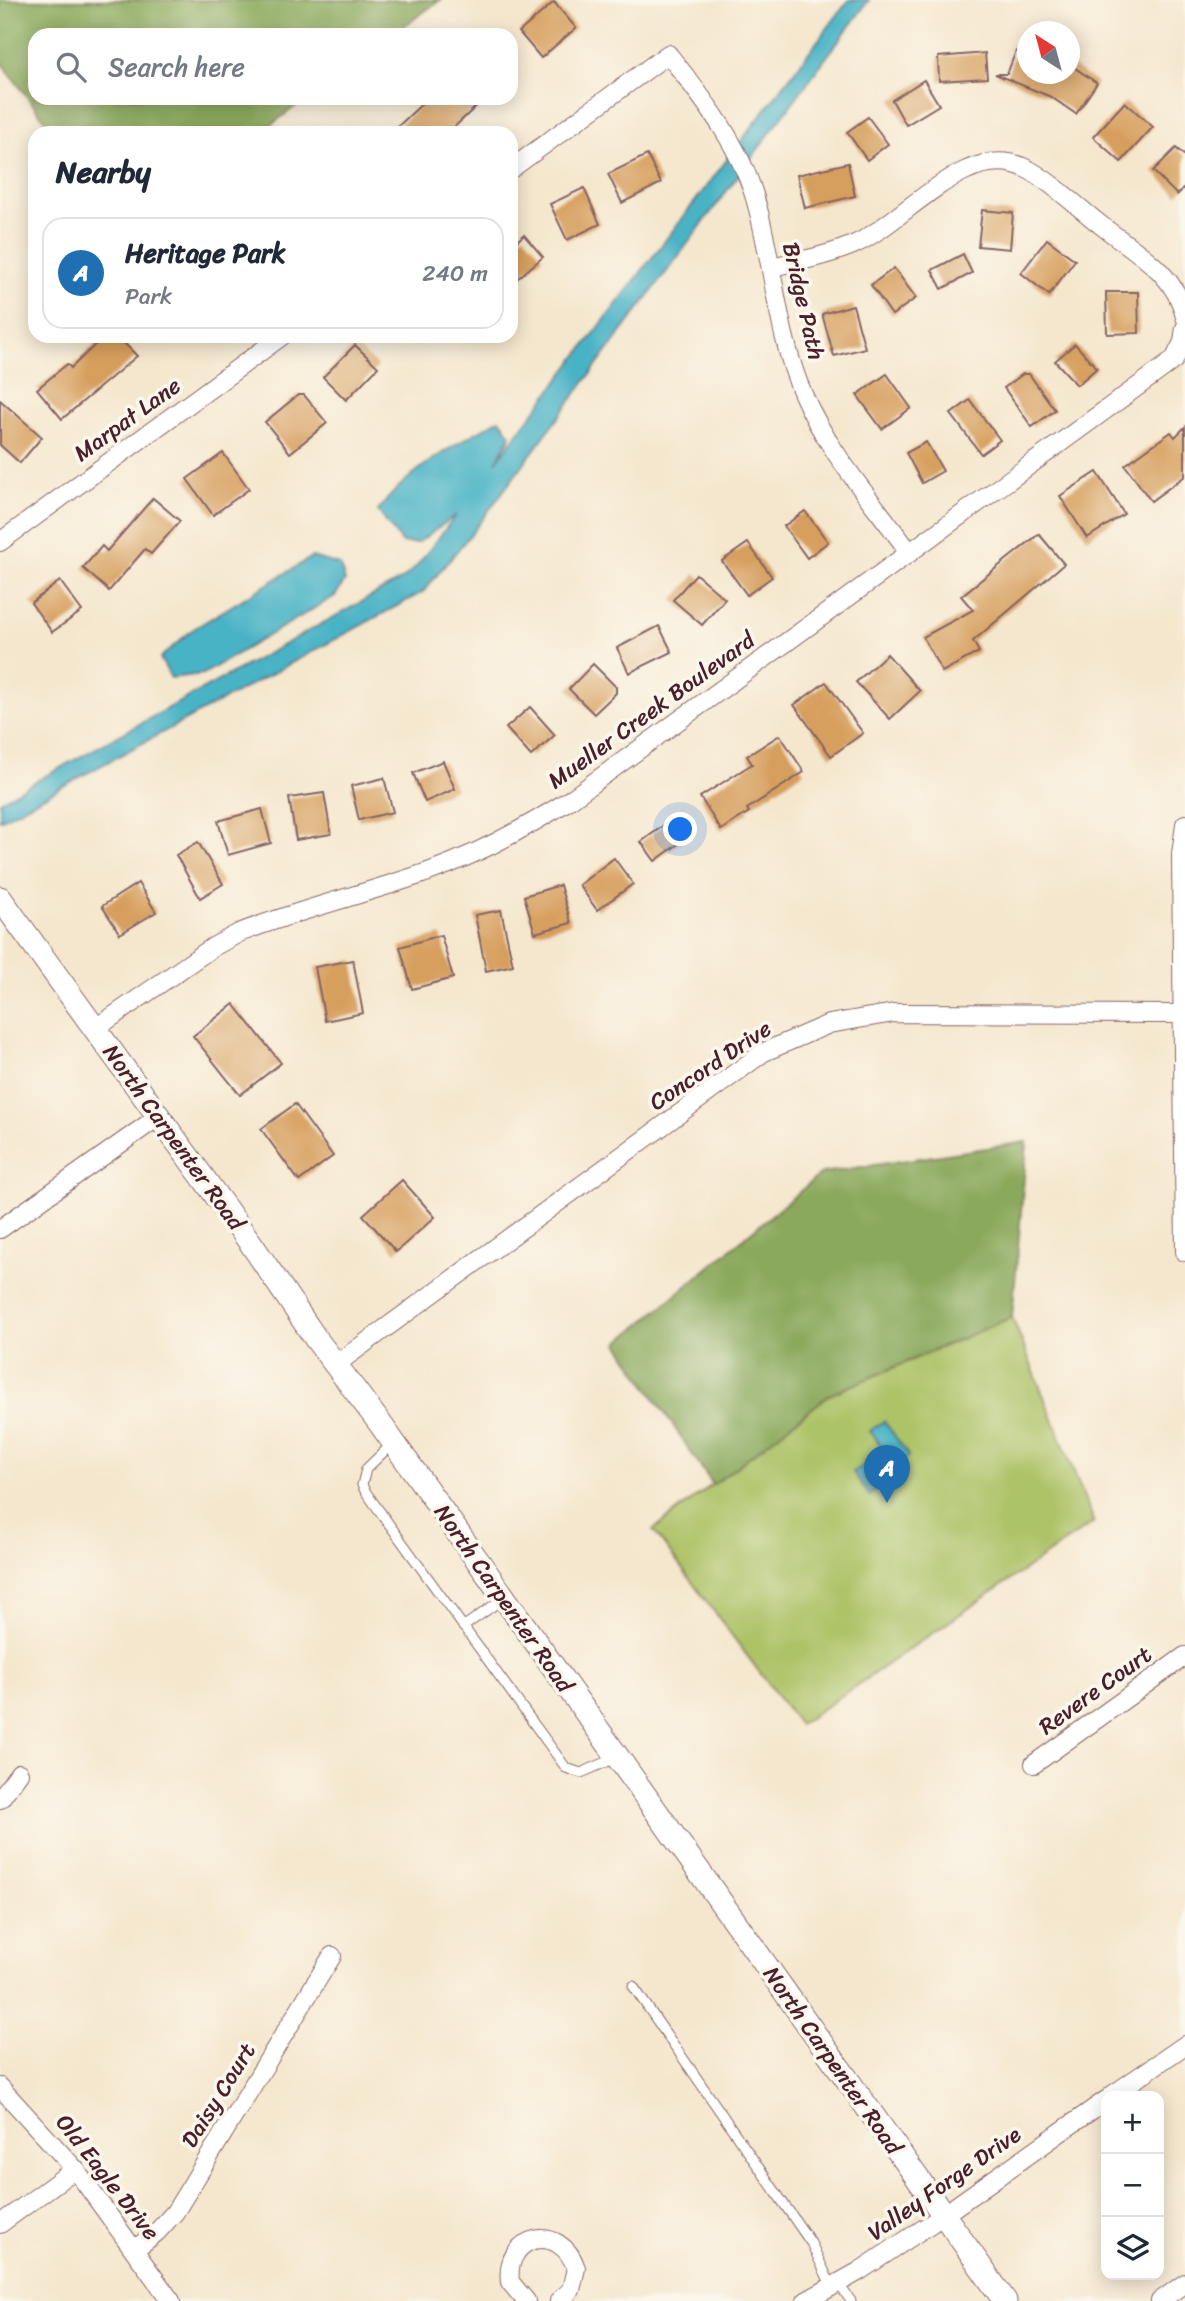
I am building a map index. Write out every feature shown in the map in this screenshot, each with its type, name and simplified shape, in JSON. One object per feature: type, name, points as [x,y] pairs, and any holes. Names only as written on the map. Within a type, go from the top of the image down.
[{"type":"street","name":"Bridge Path","points":[[518,164],[668,54],[709,105],[734,148],[758,206],[792,362],[807,403],[832,446],[910,553]]},
{"type":"street","points":[[771,267],[854,244],[881,230],[967,168],[995,160],[1025,168],[1165,274],[1181,299],[1185,317]]},
{"type":"street","name":"Mueller Creek Boulevard","points":[[96,1028],[213,947],[239,933],[428,872],[475,854],[529,826],[571,799],[1174,360],[1184,335]]},
{"type":"street","name":"Marpat Lane","points":[[0,542],[268,343]]},
{"type":"street","points":[[1185,824],[1181,855],[1185,1252]]},
{"type":"street","name":"North Carpenter Road","points":[[0,898],[393,1442],[1004,2301]]},
{"type":"street","name":"Concord Drive","points":[[335,1365],[764,1052],[798,1035],[829,1024],[894,1013],[1184,1014]]},
{"type":"street","points":[[0,1229],[158,1117]]},
{"type":"street","name":"Revere Court","points":[[1034,1764],[1185,1656]]},
{"type":"street","points":[[0,1799],[19,1773]]},
{"type":"street","name":"Daisy Court","points":[[134,2250],[157,2232],[175,2212],[332,1956]]},
{"type":"street","points":[[1118,2091],[1185,2045]]},
{"type":"street","name":"Old Eagle Drive","points":[[0,2087],[75,2169],[172,2301]]},
{"type":"street","name":"Valley Forge Drive","points":[[806,2301],[858,2272],[1101,2104]]},
{"type":"street","points":[[0,2224],[75,2169]]},
{"type":"street","points":[[526,2301],[510,2282],[511,2261],[524,2244],[545,2239],[566,2248],[576,2268],[575,2279],[562,2300]]},
{"type":"street","points":[[1160,2301],[1185,2283]]},
{"type":"lane","points":[[393,1442],[366,1469],[362,1485],[463,1628],[566,1768],[581,1773],[618,1757]]},
{"type":"lane","points":[[463,1628],[504,1598]]},
{"type":"lane","points":[[633,1986],[811,2243],[834,2284],[851,2301]]},
{"type":"green space","points":[[0,0],[440,0],[402,28],[28,28],[28,98],[0,61]]},
{"type":"green space","points":[[34,105],[298,105],[269,126],[50,126]]},
{"type":"green space","points":[[1027,1142],[1012,1317],[829,1395],[713,1485],[618,1343],[822,1173]]},
{"type":"green space","points":[[1012,1317],[1094,1522],[799,1725],[653,1530],[829,1395]]},
{"type":"water","points":[[849,0],[869,0],[475,529],[423,592],[0,820],[0,801],[403,579],[416,567],[456,515],[417,543],[402,543],[378,511],[418,470],[500,419],[511,435],[496,462]]},
{"type":"water","points":[[312,557],[340,565],[345,581],[335,596],[203,674],[171,678],[160,658],[192,630]]},
{"type":"water","points":[[884,1421],[909,1456],[870,1496],[853,1472],[886,1453],[870,1431]]},
{"type":"building","points":[[554,2],[576,28],[541,58],[519,32]]},
{"type":"building","points":[[1016,51],[1017,83],[995,74],[1007,74]]},
{"type":"building","points":[[985,53],[987,78],[939,81],[938,57]]},
{"type":"building","points":[[1080,71],[1097,83],[1076,114],[1051,97],[1019,84],[1080,84]]},
{"type":"building","points":[[924,80],[939,105],[906,125],[892,100]]},
{"type":"building","points":[[1125,102],[1153,127],[1121,162],[1093,137]]},
{"type":"building","points":[[421,105],[478,105],[455,126],[398,126]]},
{"type":"building","points":[[868,117],[888,144],[867,160],[847,132]]},
{"type":"building","points":[[1176,148],[1185,156],[1185,187],[1177,195],[1153,171]]},
{"type":"building","points":[[647,155],[661,183],[622,203],[608,174]]},
{"type":"building","points":[[848,163],[855,196],[805,208],[797,175]]},
{"type":"building","points":[[584,188],[600,224],[567,240],[550,204]]},
{"type":"building","points":[[982,210],[1013,213],[1010,249],[978,246]]},
{"type":"building","points":[[524,235],[543,257],[518,278],[518,240]]},
{"type":"building","points":[[1047,239],[1075,260],[1049,295],[1021,273]]},
{"type":"building","points":[[963,254],[972,273],[942,289],[932,270]]},
{"type":"building","points":[[894,268],[916,298],[892,315],[871,285]]},
{"type":"building","points":[[1106,292],[1138,292],[1139,333],[1107,334]]},
{"type":"building","points":[[853,305],[865,348],[834,356],[822,314]]},
{"type":"building","points":[[97,343],[124,343],[137,356],[62,419],[37,389],[67,364],[71,368]]},
{"type":"building","points":[[1075,344],[1097,368],[1077,385],[1055,361]]},
{"type":"building","points":[[355,345],[378,367],[346,400],[323,377]]},
{"type":"building","points":[[887,374],[911,408],[882,429],[857,395]]},
{"type":"building","points":[[1023,374],[1029,374],[1055,410],[1032,427],[1004,388]]},
{"type":"building","points":[[298,395],[304,395],[327,423],[290,453],[265,422]]},
{"type":"building","points":[[0,400],[42,437],[20,463],[0,445]]},
{"type":"building","points":[[970,400],[1000,440],[981,454],[951,414]]},
{"type":"building","points":[[1185,427],[1185,476],[1151,501],[1125,465],[1171,432],[1175,437]]},
{"type":"building","points":[[926,442],[943,471],[922,483],[906,453]]},
{"type":"building","points":[[223,453],[249,489],[213,515],[187,479]]},
{"type":"building","points":[[1097,472],[1124,514],[1087,538],[1060,496]]},
{"type":"building","points":[[153,498],[180,521],[151,554],[145,549],[109,591],[83,568],[102,546],[107,551]]},
{"type":"building","points":[[805,511],[828,542],[807,558],[784,526]]},
{"type":"building","points":[[1039,534],[1064,564],[973,641],[979,652],[942,672],[923,637],[973,610],[961,596]]},
{"type":"building","points":[[748,543],[772,577],[747,595],[722,561]]},
{"type":"building","points":[[696,574],[725,599],[702,625],[673,600]]},
{"type":"building","points":[[60,581],[82,611],[52,632],[31,603]]},
{"type":"building","points":[[659,626],[672,652],[629,673],[617,648]]},
{"type":"building","points":[[887,654],[920,691],[890,719],[856,682]]},
{"type":"building","points":[[593,664],[616,687],[616,693],[594,714],[569,689]]},
{"type":"building","points":[[826,682],[863,733],[831,756],[794,705]]},
{"type":"building","points":[[530,707],[555,735],[531,756],[506,728]]},
{"type":"building","points":[[780,735],[804,772],[747,809],[749,812],[721,830],[700,797],[752,764],[747,756]]},
{"type":"building","points":[[443,761],[455,789],[425,802],[413,773]]},
{"type":"building","points":[[384,778],[393,812],[359,820],[351,786]]},
{"type":"building","points":[[324,793],[331,834],[296,840],[289,798]]},
{"type":"building","points":[[262,809],[271,843],[228,855],[218,821]]},
{"type":"building","points":[[675,817],[689,836],[655,861],[641,842]]},
{"type":"building","points":[[198,842],[223,884],[200,898],[176,855]]},
{"type":"building","points":[[614,858],[633,884],[597,910],[579,885]]},
{"type":"building","points":[[138,883],[156,912],[120,934],[102,906]]},
{"type":"building","points":[[560,885],[571,923],[535,933],[524,896]]},
{"type":"building","points":[[501,910],[513,965],[486,971],[475,915]]},
{"type":"building","points":[[441,935],[453,978],[412,989],[400,947]]},
{"type":"building","points":[[353,960],[363,1013],[325,1021],[315,967]]},
{"type":"building","points":[[234,1004],[281,1063],[240,1095],[193,1036]]},
{"type":"building","points":[[295,1104],[333,1156],[299,1181],[261,1129]]},
{"type":"building","points":[[402,1180],[435,1217],[396,1252],[363,1215]]},
{"type":"place","name":"Heritage Park","points":[[887,1503]]}]
